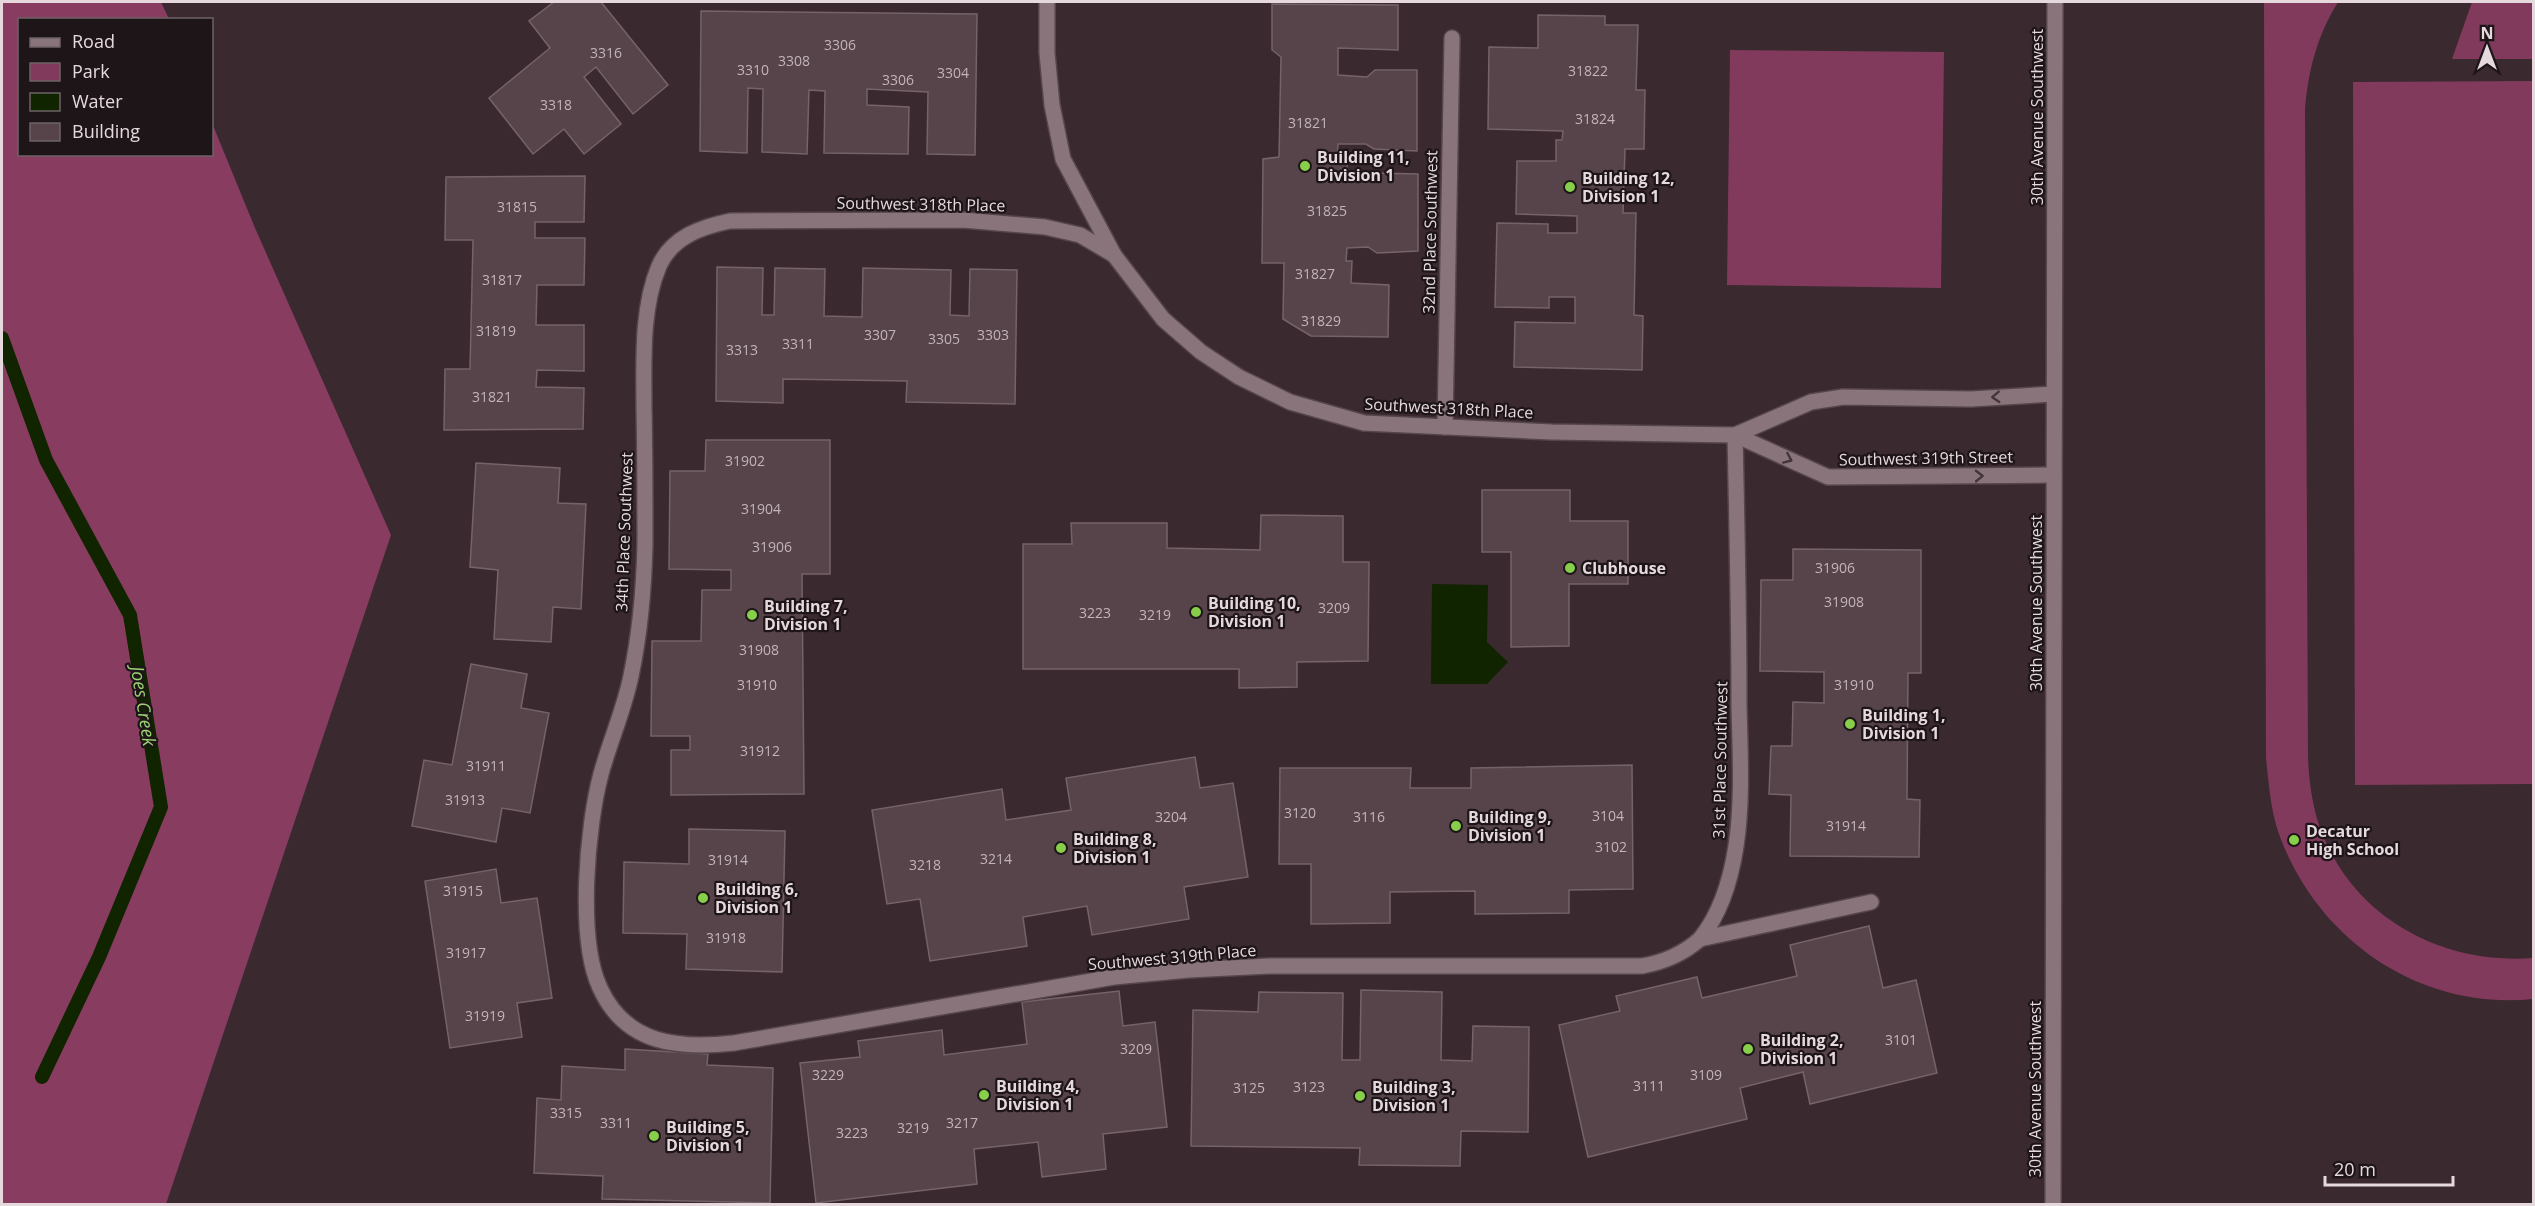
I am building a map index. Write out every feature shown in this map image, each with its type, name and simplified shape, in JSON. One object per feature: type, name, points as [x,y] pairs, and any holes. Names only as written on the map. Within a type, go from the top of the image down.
[{"type":"street","points":[[1047,2],[1047,53],[1052,105],[1063,159],[1114,255]]},
{"type":"street","name":"30th Avenue Southwest","points":[[2053,1204],[2055,2]]},
{"type":"street","name":"32nd Place Southwest","points":[[1445,427],[1452,38]]},
{"type":"street","name":"Southwest 318th Place","points":[[665,255],[681,239],[698,229],[730,221],[963,220],[1045,227],[1080,236],[1114,255],[1163,319],[1201,352],[1239,376],[1290,402],[1364,423],[1552,432]]},
{"type":"street","name":"34th Place Southwest","points":[[599,986],[588,932],[589,847],[601,775],[627,693],[636,645],[645,547],[646,333],[655,280],[665,255]]},
{"type":"street","name":"Southwest 319th Street","points":[[1734,435],[1811,402],[1843,397],[1971,399],[2054,394]]},
{"type":"street","name":"Southwest 319th Street","points":[[1552,432],[1734,435],[1828,477],[2054,475]]},
{"type":"street","name":"31st Place Southwest","points":[[1700,939],[1715,916],[1727,887],[1738,827],[1739,621],[1734,435]]},
{"type":"street","points":[[1700,939],[1871,902]]},
{"type":"street","name":"Southwest 319th Place","points":[[599,986],[615,1011],[634,1028],[663,1041],[697,1047],[778,1036],[1113,977],[1269,966],[1636,966],[1668,960],[1700,939]]},
{"type":"green space","points":[[2264,2],[2338,2],[2324,28],[2315,54],[2308,81],[2305,110],[2308,758],[2311,792],[2319,825],[2334,857],[2353,886],[2377,909],[2404,929],[2433,943],[2465,953],[2499,958],[2533,958],[2533,999],[2492,1000],[2453,993],[2416,981],[2382,963],[2350,939],[2323,911],[2300,878],[2275,822],[2266,758]]},
{"type":"green space","points":[[2472,2],[2533,2],[2533,59],[2452,59]]},
{"type":"green space","points":[[1730,50],[1944,52],[1941,288],[1727,285]]},
{"type":"green space","points":[[2533,81],[2533,784],[2355,785],[2353,82]]},
{"type":"shaded area","points":[[2,2],[161,2],[169,18],[18,18],[18,156],[213,156],[213,125],[255,228],[391,535],[166,1204],[2,1204]]},
{"type":"water","points":[[1432,584],[1488,585],[1487,642],[1508,662],[1487,684],[1431,684]]},
{"type":"building","points":[[554,2],[601,2],[668,85],[633,114],[596,67],[584,77],[621,124],[584,154],[564,129],[533,154],[489,98],[550,48],[529,21]]},
{"type":"building","name":"Building 11, Division 1","points":[[1272,4],[1398,5],[1398,50],[1338,48],[1338,75],[1367,77],[1375,70],[1417,70],[1417,151],[1374,149],[1366,144],[1338,144],[1337,160],[1347,160],[1347,179],[1370,179],[1376,173],[1418,174],[1418,251],[1377,253],[1368,247],[1347,248],[1346,261],[1352,261],[1351,283],[1389,285],[1388,337],[1311,336],[1283,319],[1284,263],[1262,263],[1263,159],[1279,157],[1281,57],[1272,50]]},
{"type":"building","points":[[701,11],[977,14],[975,155],[927,154],[928,92],[867,89],[867,105],[909,107],[908,154],[824,153],[825,91],[809,90],[807,154],[762,152],[763,89],[748,88],[747,153],[700,151]]},
{"type":"building","name":"Building 12, Division 1","points":[[1538,15],[1605,16],[1605,25],[1638,25],[1636,90],[1645,90],[1644,149],[1625,149],[1623,213],[1636,213],[1634,315],[1643,316],[1642,370],[1514,367],[1515,322],[1575,323],[1575,297],[1549,297],[1549,308],[1495,307],[1497,223],[1548,224],[1548,233],[1577,233],[1577,216],[1516,214],[1517,161],[1556,161],[1556,140],[1562,140],[1563,131],[1488,129],[1489,47],[1538,48]]},
{"type":"building","points":[[585,176],[584,222],[535,222],[535,238],[585,238],[584,285],[537,285],[536,325],[584,325],[584,371],[537,370],[536,387],[584,388],[583,429],[444,430],[445,369],[470,369],[473,240],[445,240],[446,177]]},
{"type":"building","points":[[717,267],[763,268],[762,315],[774,315],[775,268],[825,269],[824,316],[862,317],[863,268],[951,270],[950,315],[969,316],[970,269],[1017,270],[1015,404],[906,402],[907,381],[783,379],[783,403],[716,401]]},
{"type":"building","name":"Building 7, Division 1","points":[[706,440],[830,440],[830,574],[802,574],[804,794],[671,795],[671,750],[690,750],[690,736],[651,736],[652,641],[701,641],[702,590],[731,590],[731,570],[669,569],[670,471],[705,471]]},
{"type":"building","points":[[476,463],[560,468],[558,503],[586,504],[581,609],[553,607],[551,642],[494,639],[498,570],[470,567]]},
{"type":"building","name":"Clubhouse","points":[[1482,490],[1570,490],[1570,521],[1628,521],[1628,584],[1569,584],[1569,646],[1511,647],[1511,552],[1482,552]]},
{"type":"building","name":"Building 10, Division 1","points":[[1261,515],[1343,516],[1343,562],[1369,562],[1368,661],[1297,662],[1297,687],[1239,688],[1239,669],[1023,669],[1023,544],[1072,544],[1071,523],[1167,523],[1167,548],[1260,550]]},
{"type":"building","name":"Building 1, Division 1","points":[[1793,549],[1921,550],[1921,673],[1908,673],[1907,799],[1920,800],[1919,857],[1790,856],[1791,795],[1769,794],[1771,746],[1792,746],[1793,702],[1824,703],[1824,672],[1760,671],[1761,580],[1793,580]]},
{"type":"building","points":[[471,664],[527,674],[521,708],[549,713],[530,813],[502,808],[496,842],[412,826],[424,760],[452,765]]},
{"type":"building","name":"Building 8, Division 1","points":[[1195,757],[1200,788],[1233,783],[1248,877],[1184,887],[1189,919],[1092,935],[1087,906],[1023,917],[1027,946],[930,961],[920,899],[887,904],[872,810],[1002,789],[1006,820],[1071,810],[1066,778]]},
{"type":"building","name":"Building 9, Division 1","points":[[1632,765],[1633,889],[1569,890],[1569,913],[1475,914],[1475,891],[1390,892],[1390,923],[1311,924],[1311,864],[1279,864],[1280,768],[1411,768],[1410,788],[1471,788],[1471,768]]},
{"type":"building","name":"Building 6, Division 1","points":[[689,829],[785,831],[782,972],[686,969],[687,934],[623,933],[624,862],[689,864]]},
{"type":"building","points":[[496,869],[501,903],[537,898],[552,998],[517,1003],[522,1037],[450,1048],[425,881]]},
{"type":"building","name":"Building 2, Division 1","points":[[1869,926],[1883,988],[1916,980],[1937,1073],[1810,1104],[1803,1072],[1740,1088],[1747,1119],[1588,1157],[1559,1025],[1620,1011],[1616,996],[1697,977],[1702,998],[1797,976],[1790,945]]},
{"type":"building","name":"Building 3, Division 1","points":[[1361,990],[1442,992],[1441,1060],[1472,1061],[1473,1026],[1529,1027],[1528,1132],[1461,1131],[1460,1166],[1359,1165],[1360,1148],[1191,1146],[1193,1010],[1258,1012],[1259,992],[1343,993],[1342,1060],[1360,1060]]},
{"type":"building","name":"Building 4, Division 1","points":[[1119,991],[1123,1026],[1155,1022],[1167,1127],[1103,1134],[1106,1169],[1042,1177],[1038,1142],[974,1149],[977,1184],[816,1203],[800,1063],[860,1057],[858,1041],[942,1030],[944,1055],[1027,1044],[1022,1002]]},
{"type":"building","name":"Building 5, Division 1","points":[[625,1049],[708,1054],[707,1065],[773,1068],[770,1203],[602,1199],[603,1176],[534,1173],[537,1098],[561,1100],[562,1066],[625,1070]]},
{"type":"waterway","name":"Joes Creek","points":[[2,338],[46,460],[130,615],[161,807],[99,957],[42,1077]]},
{"type":"place","name":"Building 11, Division 1","points":[[1305,166]]},
{"type":"place","name":"Building 12, Division 1","points":[[1570,187]]},
{"type":"place","name":"Clubhouse","points":[[1570,568]]},
{"type":"place","name":"Building 10, Division 1","points":[[1196,612]]},
{"type":"place","name":"Building 7, Division 1","points":[[752,615]]},
{"type":"place","name":"Building 1, Division 1","points":[[1850,724]]},
{"type":"place","name":"Building 9, Division 1","points":[[1456,826]]},
{"type":"place","name":"Decatur High School","points":[[2294,840]]},
{"type":"place","name":"Building 8, Division 1","points":[[1061,848]]},
{"type":"place","name":"Building 6, Division 1","points":[[703,898]]},
{"type":"place","name":"Building 2, Division 1","points":[[1748,1049]]},
{"type":"place","name":"Building 4, Division 1","points":[[984,1095]]},
{"type":"place","name":"Building 3, Division 1","points":[[1360,1096]]},
{"type":"place","name":"Building 5, Division 1","points":[[654,1136]]}]
